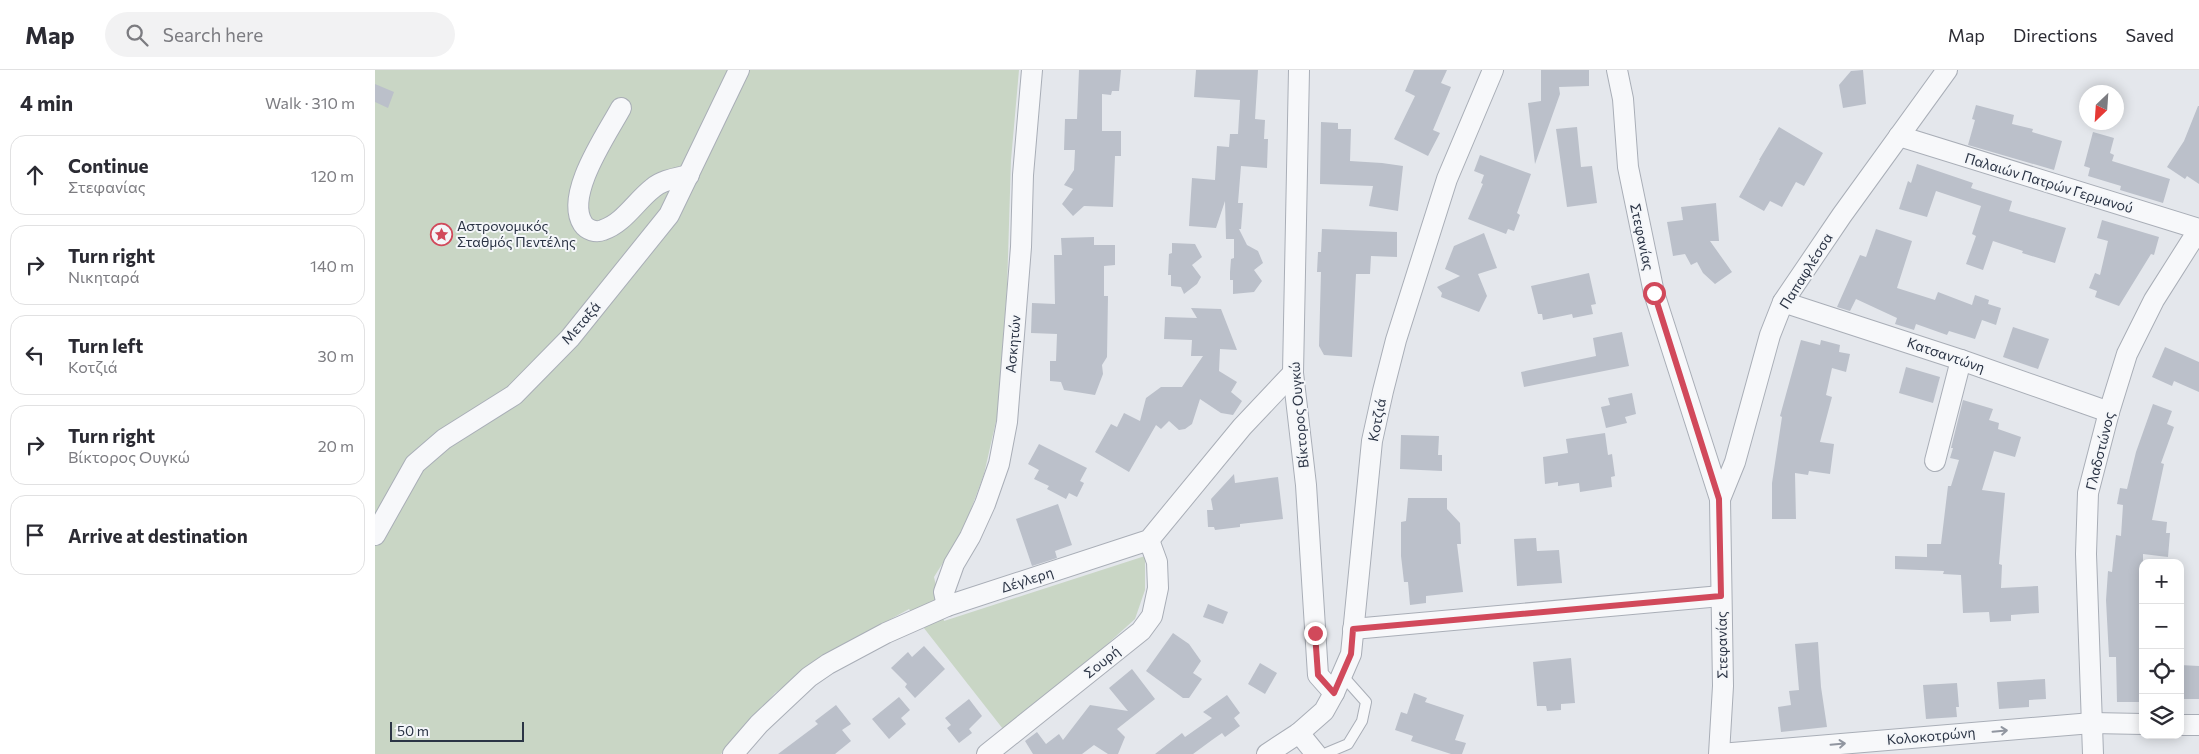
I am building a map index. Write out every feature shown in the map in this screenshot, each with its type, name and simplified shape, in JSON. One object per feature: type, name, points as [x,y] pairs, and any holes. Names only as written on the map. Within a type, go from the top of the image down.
[{"type":"street","name":"Μεταξά","points":[[375,535],[415,464],[444,439],[513,395],[570,338],[669,215],[739,70]]},
{"type":"street","name":"Ασκητών","points":[[947,606],[944,592],[954,564],[985,504],[999,464],[1007,422],[1021,246],[1023,175],[1031,70]]},
{"type":"street","name":"Βίκτορος Ουγκώ","points":[[1299,70],[1293,373],[1305,485],[1318,675],[1338,684]]},
{"type":"street","name":"Κοτζιά","points":[[1267,754],[1299,733],[1324,711],[1351,654],[1372,441],[1387,374],[1447,179],[1493,70]]},
{"type":"street","name":"Στεφανίας","points":[[1617,70],[1623,99],[1628,168],[1654,293],[1719,499],[1723,686],[1719,754]]},
{"type":"street","points":[[1623,99],[1629,70]]},
{"type":"street","name":"Παπαφλέσσα","points":[[1719,499],[1735,462],[1770,335],[1783,302],[1822,243],[1947,70]]},
{"type":"street","points":[[621,108],[581,180],[578,201],[580,218],[584,226],[592,231],[603,230],[626,215],[654,186],[689,175]]},
{"type":"street","name":"Παλαιών Πατρών Γερμανού","points":[[1899,136],[2199,229]]},
{"type":"street","name":"Γλαδστώνος","points":[[2093,754],[2087,554],[2088,493],[2109,412],[2127,354],[2153,300],[2199,229]]},
{"type":"street","name":"Κατσαντώνη","points":[[1783,302],[1961,360],[2109,412]]},
{"type":"street","points":[[1935,462],[1961,360]]},
{"type":"street","points":[[1149,540],[1242,427],[1293,373]]},
{"type":"street","name":"Δέγλερη","points":[[733,754],[759,724],[797,688],[828,664],[886,633],[947,606],[1149,540]]},
{"type":"street","name":"Σουρή","points":[[987,754],[1141,631],[1152,616],[1157,588],[1157,562],[1149,540]]},
{"type":"street","points":[[1353,629],[1721,596]]},
{"type":"street","name":"Κολοκοτρώνη","points":[[1719,754],[2092,723],[2139,724]]},
{"type":"street","points":[[2184,725],[2199,725]]},
{"type":"street","points":[[1299,733],[1316,754]]},
{"type":"lane","points":[[1324,754],[1348,744],[1362,721],[1366,702],[1338,684]]},
{"type":"green space","points":[[375,70],[1019,70],[1011,160],[1007,288],[997,417],[984,474],[963,531],[934,577],[944,621],[1145,556],[1145,590],[1135,619],[1103,648],[1003,729],[909,609],[833,651],[775,693],[721,754],[375,754]]},
{"type":"building","points":[[1079,70],[1121,70],[1119,91],[1112,91],[1111,95],[1102,94],[1102,131],[1121,131],[1121,156],[1115,156],[1113,207],[1084,206],[1073,216],[1062,204],[1073,189],[1064,185],[1074,170],[1075,150],[1064,150],[1065,119],[1077,119]]},
{"type":"building","points":[[1196,70],[1258,70],[1255,119],[1265,120],[1264,139],[1268,139],[1267,168],[1241,166],[1238,203],[1243,203],[1241,229],[1239,229],[1247,245],[1258,251],[1263,263],[1254,270],[1262,281],[1254,292],[1233,294],[1233,280],[1230,280],[1230,272],[1231,259],[1234,258],[1234,239],[1226,239],[1225,201],[1216,228],[1189,226],[1192,178],[1215,180],[1217,146],[1229,147],[1230,134],[1238,134],[1240,100],[1194,97]]},
{"type":"building","points":[[1414,70],[1447,70],[1441,83],[1451,87],[1433,130],[1440,133],[1428,156],[1394,139],[1415,96],[1405,91]]},
{"type":"building","points":[[1541,70],[1589,70],[1589,86],[1559,87],[1560,94],[1535,164],[1528,103],[1541,101]]},
{"type":"building","points":[[1863,70],[1866,104],[1843,108],[1839,85],[1851,71]]},
{"type":"building","points":[[375,84],[394,92],[388,108],[375,102]]},
{"type":"building","points":[[1976,105],[2014,115],[2012,124],[2033,129],[2032,132],[2062,141],[2054,170],[1968,145],[1975,120],[1972,119]]},
{"type":"building","points":[[2198,106],[2199,184],[2187,176],[2185,179],[2167,167],[2184,141]]},
{"type":"building","points":[[1321,122],[1338,123],[1338,129],[1351,129],[1350,161],[1403,166],[1398,211],[1369,206],[1373,186],[1320,184]]},
{"type":"building","points":[[1577,127],[1581,167],[1592,166],[1597,203],[1567,207],[1556,129]]},
{"type":"building","points":[[1779,127],[1823,153],[1804,186],[1796,182],[1782,207],[1770,201],[1764,211],[1739,197]]},
{"type":"building","points":[[2093,132],[2114,138],[2110,153],[2114,155],[2112,161],[2170,179],[2163,203],[2120,190],[2121,186],[2088,176],[2090,168],[2084,166]]},
{"type":"building","points":[[1480,155],[1531,174],[1517,213],[1520,215],[1514,231],[1508,229],[1506,234],[1468,219],[1483,184],[1481,183],[1484,175],[1474,171]]},
{"type":"building","points":[[1917,164],[1973,183],[1971,188],[2012,201],[2009,211],[2066,228],[2055,263],[2022,253],[2023,251],[1993,241],[1983,270],[1966,264],[1976,236],[1972,234],[1981,206],[1936,191],[1927,217],[1899,209],[1908,181],[1911,183]]},
{"type":"building","points":[[1716,203],[1719,241],[1710,241],[1732,272],[1715,284],[1703,273],[1697,262],[1691,265],[1685,254],[1673,256],[1667,222],[1683,220],[1681,207]]},
{"type":"building","points":[[2102,220],[2159,237],[2154,255],[2151,254],[2119,306],[2095,297],[2097,291],[2089,288],[2095,273],[2100,275],[2108,241],[2097,238]]},
{"type":"building","points":[[1322,229],[1397,232],[1397,257],[1371,256],[1370,274],[1356,274],[1352,357],[1324,355],[1319,346],[1321,272],[1317,272],[1318,252],[1321,252]]},
{"type":"building","points":[[1876,229],[1912,241],[1897,288],[1935,300],[1938,292],[1972,305],[1975,295],[1989,300],[1988,304],[2001,308],[1996,325],[1982,320],[1975,339],[1949,331],[1947,335],[1916,324],[1914,330],[1895,324],[1897,318],[1856,299],[1850,311],[1837,307],[1860,255],[1866,257]]},
{"type":"building","points":[[1484,233],[1497,268],[1478,274],[1487,296],[1479,312],[1441,297],[1442,293],[1437,287],[1460,276],[1445,269],[1454,246]]},
{"type":"building","points":[[1094,237],[1094,245],[1115,245],[1115,265],[1104,266],[1104,296],[1108,296],[1107,357],[1102,365],[1103,374],[1095,395],[1064,390],[1061,382],[1050,381],[1050,361],[1056,361],[1057,334],[1031,333],[1032,303],[1055,304],[1054,255],[1062,255],[1061,238]]},
{"type":"building","points":[[1172,243],[1195,244],[1202,257],[1192,265],[1201,277],[1197,284],[1184,294],[1181,287],[1171,286],[1171,275],[1168,275],[1169,254],[1172,253]]},
{"type":"building","points":[[1589,273],[1596,304],[1591,305],[1593,314],[1573,318],[1572,314],[1543,320],[1542,314],[1538,314],[1531,286]]},
{"type":"building","points":[[1191,308],[1221,309],[1237,350],[1220,349],[1219,371],[1237,382],[1231,392],[1242,401],[1233,415],[1221,413],[1200,399],[1192,424],[1185,429],[1179,430],[1169,421],[1161,429],[1156,425],[1129,472],[1095,452],[1111,424],[1117,427],[1124,413],[1140,421],[1146,398],[1161,387],[1182,387],[1203,356],[1191,356],[1192,340],[1164,339],[1165,317],[1197,318]]},
{"type":"building","points":[[2013,327],[2049,339],[2038,369],[2003,357]]},
{"type":"building","points":[[1622,332],[1629,366],[1524,387],[1521,372],[1596,356],[1593,338]]},
{"type":"building","points":[[1801,340],[1820,345],[1821,340],[1840,345],[1839,352],[1850,354],[1846,372],[1832,368],[1826,395],[1832,397],[1820,442],[1834,444],[1830,474],[1809,471],[1808,475],[1795,473],[1796,519],[1772,519],[1772,483],[1782,417],[1780,416]]},
{"type":"building","points":[[2165,347],[2199,362],[2199,392],[2174,381],[2172,386],[2152,377]]},
{"type":"building","points":[[1906,367],[1940,377],[1933,403],[1899,393]]},
{"type":"building","points":[[1632,393],[1636,414],[1625,417],[1627,423],[1606,428],[1601,407],[1610,405],[1608,398]]},
{"type":"building","points":[[1963,400],[1993,409],[1989,420],[1999,423],[1998,429],[2021,437],[2015,457],[1994,451],[1982,490],[2005,493],[1999,564],[2002,565],[2001,588],[2038,586],[2039,613],[2011,615],[2011,621],[1990,622],[1989,612],[1963,613],[1961,575],[1943,574],[1944,571],[1895,569],[1895,556],[1927,557],[1927,544],[1941,544],[1948,486],[1951,486],[1959,460],[1950,458]]},
{"type":"building","points":[[2153,404],[2172,411],[2167,424],[2174,427],[2161,463],[2164,464],[2152,520],[2167,522],[2166,533],[2170,533],[2168,557],[2143,554],[2143,559],[2139,559],[2139,702],[2117,702],[2116,657],[2109,657],[2106,600],[2108,571],[2112,572],[2116,535],[2121,536],[2123,505],[2117,504],[2120,488],[2127,489],[2136,452]]},
{"type":"building","points":[[1605,433],[1608,455],[1612,454],[1615,476],[1611,477],[1612,487],[1580,492],[1579,483],[1558,486],[1558,482],[1545,484],[1543,457],[1568,453],[1566,439]]},
{"type":"building","points":[[1401,435],[1439,436],[1438,455],[1442,455],[1442,471],[1400,469]]},
{"type":"building","points":[[1039,444],[1087,468],[1080,481],[1084,483],[1077,497],[1069,493],[1066,499],[1047,489],[1049,486],[1034,479],[1039,470],[1028,464]]},
{"type":"building","points":[[1234,474],[1235,483],[1278,477],[1283,519],[1240,524],[1240,527],[1215,530],[1214,527],[1208,527],[1207,510],[1213,510],[1211,499]]},
{"type":"building","points":[[1408,498],[1447,498],[1447,509],[1460,523],[1461,544],[1457,544],[1463,592],[1426,596],[1426,603],[1410,605],[1408,582],[1404,582],[1401,556],[1401,522],[1406,521]]},
{"type":"building","points":[[1058,504],[1072,545],[1055,551],[1057,558],[1032,566],[1016,519]]},
{"type":"building","points":[[1536,538],[1537,551],[1559,550],[1562,583],[1517,586],[1514,539]]},
{"type":"building","points":[[1208,604],[1228,612],[1223,624],[1203,617]]},
{"type":"building","points":[[1173,633],[1189,644],[1201,661],[1193,673],[1202,679],[1189,698],[1183,698],[1146,671]]},
{"type":"building","points":[[1818,642],[1821,687],[1827,727],[1781,732],[1778,707],[1791,705],[1789,691],[1799,690],[1795,644]]},
{"type":"building","points":[[924,646],[945,669],[915,698],[905,687],[907,684],[891,668],[908,652],[912,657]]},
{"type":"building","points":[[1571,658],[1575,703],[1561,704],[1561,710],[1547,711],[1546,706],[1537,706],[1533,662]]},
{"type":"building","points":[[1260,663],[1277,673],[1265,694],[1248,684]]},
{"type":"building","points":[[2184,665],[2199,666],[2199,699],[2184,699]]},
{"type":"building","points":[[1132,669],[1155,699],[1117,729],[1125,737],[1118,754],[1108,754],[1094,745],[1082,754],[1033,754],[1025,741],[1037,732],[1046,744],[1059,734],[1063,740],[1090,705],[1128,711],[1109,688]]},
{"type":"building","points":[[2045,679],[2046,699],[2029,700],[2029,707],[1999,709],[1997,682]]},
{"type":"building","points":[[1957,683],[1959,707],[1956,707],[1957,717],[1926,719],[1923,685]]},
{"type":"building","points":[[1414,693],[1427,698],[1425,702],[1464,715],[1455,740],[1466,743],[1462,754],[1451,754],[1411,741],[1413,736],[1395,730],[1401,712],[1407,714]]},
{"type":"building","points":[[1227,695],[1240,713],[1234,718],[1240,726],[1225,737],[1222,733],[1193,754],[1155,754],[1182,733],[1185,737],[1212,718],[1203,712]]},
{"type":"building","points":[[899,697],[910,710],[901,718],[906,724],[889,739],[872,719]]},
{"type":"building","points":[[969,699],[982,716],[969,729],[972,733],[959,743],[947,728],[951,725],[945,718]]},
{"type":"building","points":[[836,705],[851,724],[842,730],[851,741],[835,754],[778,754],[818,724],[815,721]]},
{"type":"place","name":"Αστρονομικός Σταθμός Πεντέλης","points":[[441,234]]},
{"type":"route","points":[[1315,633],[1318,675],[1334,693],[1351,654],[1353,629],[1721,596],[1719,499],[1654,293]]}]
